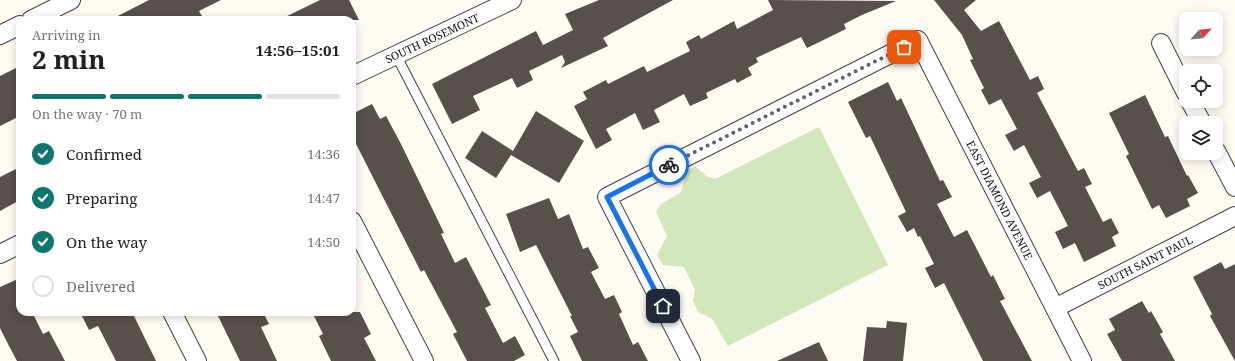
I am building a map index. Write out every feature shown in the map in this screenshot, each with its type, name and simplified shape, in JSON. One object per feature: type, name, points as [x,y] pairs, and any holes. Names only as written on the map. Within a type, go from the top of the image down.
[{"type":"street","points":[[38,16],[71,0]]},
{"type":"street","name":"SOUTH ROSEMONT","points":[[356,74],[396,55],[489,5],[512,0]]},
{"type":"street","points":[[0,35],[16,27]]},
{"type":"street","name":"EAST DIAMOND AVENUE","points":[[691,361],[607,197],[918,40],[1082,361]]},
{"type":"street","points":[[1160,44],[1179,80]]},
{"type":"street","points":[[1221,160],[1235,187]]},
{"type":"street","name":"SOUTH SAINT PAUL","points":[[1055,308],[1235,216]]},
{"type":"street","points":[[356,229],[424,361]]},
{"type":"street","points":[[0,254],[16,246]]},
{"type":"street","points":[[174,316],[197,361]]},
{"type":"lane","points":[[396,55],[554,361]]},
{"type":"green space","points":[[819,127],[888,265],[728,346],[712,319],[698,312],[693,301],[695,290],[684,267],[663,265],[657,255],[667,236],[656,212],[661,204],[681,192],[686,172],[695,166],[706,176],[715,179]]},
{"type":"building","points":[[149,0],[221,0],[199,11],[202,16],[118,16]]},
{"type":"building","points":[[320,0],[349,0],[359,20],[356,20],[356,16],[287,16]]},
{"type":"building","points":[[599,0],[673,0],[603,38],[608,46],[561,68],[565,62],[562,55],[529,71],[533,80],[517,88],[512,78],[473,96],[480,110],[452,124],[432,84],[536,31],[543,45],[573,30],[565,14]]},
{"type":"building","points":[[768,0],[896,1],[844,24],[846,29],[807,48],[801,37],[756,58],[758,62],[748,68],[752,75],[737,83],[735,79],[706,93],[708,98],[690,106],[684,94],[654,110],[660,122],[643,130],[635,113],[606,129],[612,140],[596,149],[574,106],[587,99],[583,92],[606,80],[608,84],[644,66],[647,72],[690,51],[686,42],[699,35],[701,39],[734,21],[737,29],[773,10]]},
{"type":"building","points":[[934,0],[976,0],[964,10],[981,31],[999,21],[1030,80],[1038,76],[1044,89],[1037,93],[1078,171],[1084,168],[1092,184],[1085,187],[1103,222],[1111,218],[1119,233],[1112,237],[1116,246],[1084,262],[1075,243],[1063,249],[1055,232],[1068,226],[1050,191],[1037,198],[1029,183],[1041,177],[1024,145],[1014,151],[1005,135],[1017,129],[1001,99],[989,105],[981,90],[984,88],[970,60],[973,59],[962,35]]},
{"type":"building","points":[[16,68],[16,118],[0,126],[0,76]]},
{"type":"building","points":[[888,82],[897,101],[901,98],[940,181],[943,180],[952,197],[937,204],[954,237],[967,230],[991,277],[993,275],[1005,299],[1000,301],[1032,361],[983,361],[944,283],[935,288],[925,268],[934,264],[920,236],[918,237],[914,228],[907,232],[898,216],[906,212],[870,136],[866,138],[848,102]]},
{"type":"building","points":[[1145,95],[1165,137],[1168,136],[1187,176],[1188,175],[1198,193],[1187,199],[1190,206],[1166,218],[1159,205],[1152,209],[1126,156],[1129,154],[1109,113]]},
{"type":"building","points":[[372,104],[380,119],[386,116],[444,233],[441,234],[455,263],[466,257],[491,305],[485,308],[503,343],[515,336],[525,355],[514,361],[467,361],[453,334],[457,332],[424,270],[421,272],[356,144],[356,112]]},
{"type":"building","points":[[536,111],[584,141],[559,183],[511,155],[496,178],[465,158],[482,131],[513,151]]},
{"type":"building","points":[[16,169],[16,202],[0,211],[0,177]]},
{"type":"building","points":[[549,198],[558,219],[569,214],[583,249],[588,247],[599,268],[591,272],[605,299],[614,295],[622,312],[619,314],[633,345],[638,342],[648,361],[582,361],[570,336],[578,332],[570,316],[572,316],[536,245],[520,252],[506,214]]},
{"type":"building","points":[[1221,262],[1225,269],[1235,264],[1235,361],[1210,316],[1212,314],[1193,277]]},
{"type":"building","points":[[16,280],[16,316],[34,316],[43,334],[49,331],[65,361],[17,361],[0,328],[0,287]]},
{"type":"building","points":[[1142,301],[1149,313],[1151,311],[1163,332],[1160,334],[1175,361],[1122,361],[1107,334],[1115,330],[1109,319]]},
{"type":"building","points":[[356,312],[360,312],[371,334],[364,338],[376,361],[331,361],[319,336],[323,334],[314,316],[356,316]]},
{"type":"building","points":[[82,316],[134,316],[156,361],[116,361],[98,326],[89,330]]},
{"type":"building","points":[[218,316],[265,316],[269,324],[261,327],[277,361],[240,361]]},
{"type":"building","points":[[887,321],[907,323],[903,361],[863,361],[867,327],[886,328]]},
{"type":"building","points":[[819,342],[828,361],[777,361]]},
{"type":"way so far","points":[[669,165],[904,47]]},
{"type":"route","points":[[663,306],[607,197],[669,165]]}]
